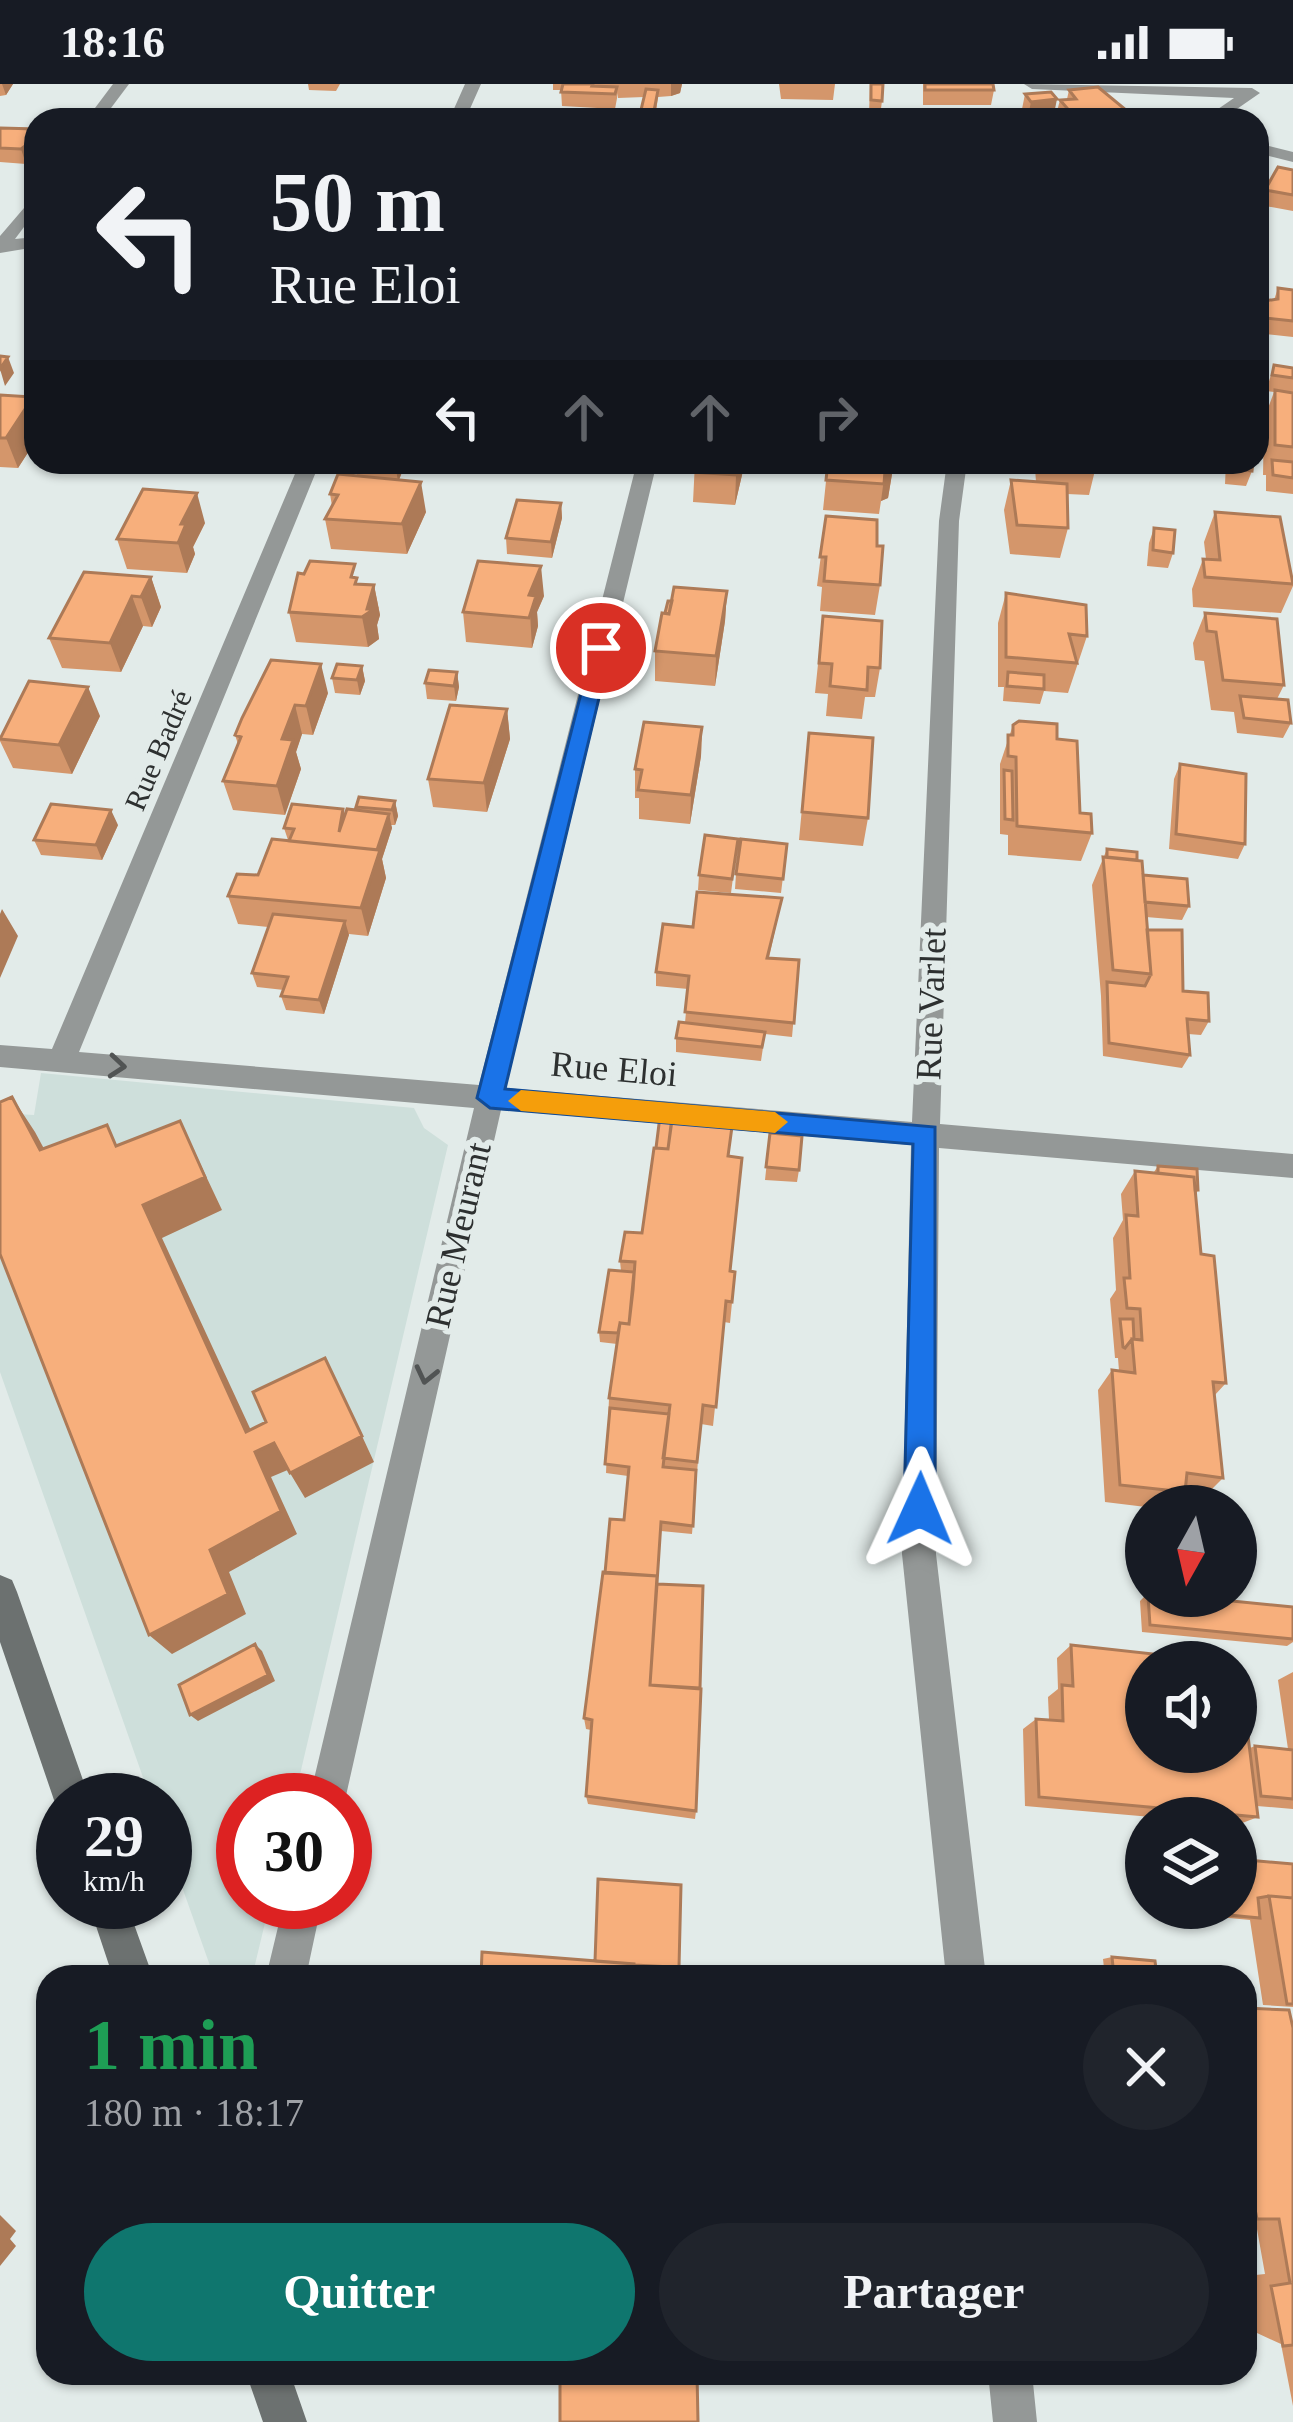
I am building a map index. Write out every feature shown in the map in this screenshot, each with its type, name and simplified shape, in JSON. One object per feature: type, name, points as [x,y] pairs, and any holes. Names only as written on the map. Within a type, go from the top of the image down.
[{"type":"main road","points":[[0,1592],[63,1773]]},
{"type":"main road","points":[[116,1929],[129,1965]]},
{"type":"main road","points":[[272,2385],[285,2422]]},
{"type":"street","points":[[1032,84],[1251,94]]},
{"type":"street","points":[[1229,108],[1267,84]]},
{"type":"street","points":[[1149,89],[1176,108]]},
{"type":"street","points":[[0,247],[24,215]]},
{"type":"street","name":"Rue Badré","points":[[61,1061],[305,474]]},
{"type":"street","name":"Rue Meurant","points":[[333,1773],[490,1098],[643,474]]},
{"type":"street","name":"Rue Varlet","points":[[955,474],[949,521],[926,1135],[919,1554],[965,1965]]},
{"type":"street","name":"Rue Eloi","points":[[0,1056],[1293,1166]]},
{"type":"street","points":[[289,1965],[298,1929]]},
{"type":"street","points":[[1011,2385],[1015,2422]]},
{"type":"shaded area","points":[[41,1073],[414,1108],[424,1128],[448,1145],[300,1773],[216,1773],[216,1929],[264,1929],[255,1965],[210,1965],[192,1915],[192,1773],[141,1773],[0,1372],[0,1113],[34,1115]]},
{"type":"building","points":[[563,84],[617,87],[615,94],[561,92]]},
{"type":"building","points":[[871,84],[883,84],[882,101],[871,100]]},
{"type":"building","points":[[925,84],[993,84],[994,90],[925,90]]},
{"type":"building","points":[[1098,87],[1124,108],[1067,108],[1060,100],[1076,99],[1069,90]]},
{"type":"building","points":[[646,89],[658,90],[655,108],[641,108]]},
{"type":"building","points":[[1051,92],[1057,99],[1031,102],[1025,94]]},
{"type":"building","points":[[0,128],[24,129],[24,147],[0,148]]},
{"type":"building","points":[[1278,167],[1293,170],[1293,195],[1269,191]]},
{"type":"building","points":[[1278,288],[1293,290],[1293,321],[1269,318],[1269,300],[1278,299]]},
{"type":"building","points":[[1274,365],[1293,368],[1293,378],[1272,375]]},
{"type":"building","points":[[1275,390],[1293,393],[1293,447],[1275,445]]},
{"type":"building","points":[[0,395],[24,396],[24,411],[6,438],[0,438]]},
{"type":"building","points":[[1272,460],[1293,462],[1293,478],[1273,475]]},
{"type":"building","points":[[338,474],[421,482],[402,524],[325,519],[338,495],[330,494]]},
{"type":"building","points":[[827,474],[885,474],[884,484],[826,480]]},
{"type":"building","points":[[1011,480],[1067,484],[1068,528],[1017,525]]},
{"type":"building","points":[[143,489],[197,493],[181,524],[186,524],[178,543],[117,539]]},
{"type":"building","points":[[517,500],[561,503],[551,542],[506,538]]},
{"type":"building","points":[[1215,512],[1280,517],[1293,584],[1205,577],[1203,559],[1220,560]]},
{"type":"building","points":[[826,516],[877,520],[877,546],[883,546],[880,585],[824,581],[826,557],[820,557]]},
{"type":"building","points":[[1154,528],[1175,530],[1173,553],[1153,550]]},
{"type":"building","points":[[310,561],[355,564],[351,577],[357,578],[355,584],[374,585],[367,609],[374,609],[362,617],[289,612],[298,573],[304,574]]},
{"type":"building","points":[[478,561],[541,566],[529,595],[536,596],[529,618],[463,612]]},
{"type":"building","points":[[84,572],[151,577],[141,597],[132,596],[110,643],[49,638]]},
{"type":"building","points":[[674,587],[727,591],[716,656],[655,651],[662,613],[669,614]]},
{"type":"building","points":[[1006,593],[1086,605],[1087,636],[1069,634],[1077,663],[1006,657]]},
{"type":"building","points":[[1205,613],[1277,619],[1284,685],[1223,680],[1216,632],[1207,631]]},
{"type":"building","points":[[823,616],[882,621],[880,668],[868,667],[867,690],[830,686],[832,664],[819,663]]},
{"type":"building","points":[[271,660],[321,664],[306,706],[295,705],[282,739],[293,740],[277,786],[223,781],[241,737],[235,735]]},
{"type":"building","points":[[337,664],[362,666],[357,680],[332,678]]},
{"type":"building","points":[[429,670],[457,672],[454,686],[425,683]]},
{"type":"building","points":[[1008,672],[1044,675],[1044,689],[1007,686]]},
{"type":"building","points":[[29,681],[88,687],[59,745],[0,739]]},
{"type":"building","points":[[1240,696],[1288,700],[1291,723],[1244,718]]},
{"type":"building","points":[[450,705],[507,709],[484,783],[428,779]]},
{"type":"building","points":[[1019,721],[1057,724],[1057,739],[1077,741],[1080,813],[1091,814],[1092,833],[1017,826],[1016,757],[1008,756],[1008,735],[1013,735],[1013,725]]},
{"type":"building","points":[[644,722],[702,727],[691,795],[638,790],[642,770],[635,769]]},
{"type":"building","points":[[809,733],[873,738],[868,818],[802,812]]},
{"type":"building","points":[[1180,764],[1246,774],[1245,844],[1176,834]]},
{"type":"building","points":[[1004,770],[1012,771],[1013,820],[1005,819]]},
{"type":"building","points":[[359,797],[395,801],[392,810],[356,807]]},
{"type":"building","points":[[51,804],[111,810],[96,845],[34,840]]},
{"type":"building","points":[[292,804],[343,809],[339,832],[347,809],[389,814],[377,850],[289,841],[294,829],[284,828]]},
{"type":"building","points":[[705,835],[738,839],[732,879],[699,875]]},
{"type":"building","points":[[272,839],[380,850],[361,908],[228,896],[237,874],[258,875]]},
{"type":"building","points":[[741,839],[787,844],[783,879],[736,874]]},
{"type":"building","points":[[1107,849],[1137,852],[1137,860],[1107,857]]},
{"type":"building","points":[[1103,857],[1142,861],[1151,974],[1113,970]]},
{"type":"building","points":[[1143,875],[1187,879],[1189,906],[1145,902]]},
{"type":"building","points":[[697,892],[782,898],[767,958],[799,960],[794,1023],[685,1012],[689,976],[656,972],[663,924],[693,927]]},
{"type":"building","points":[[273,914],[345,921],[319,1000],[281,996],[288,977],[252,973]]},
{"type":"building","points":[[1147,930],[1182,930],[1183,991],[1208,993],[1209,1021],[1187,1019],[1190,1055],[1109,1043],[1107,982],[1145,986],[1151,974]]},
{"type":"building","points":[[679,1022],[765,1032],[762,1047],[676,1038]]},
{"type":"building","points":[[12,1097],[40,1150],[107,1125],[116,1146],[180,1121],[205,1177],[143,1205],[246,1432],[266,1422],[253,1392],[325,1358],[362,1436],[290,1473],[274,1443],[255,1452],[281,1511],[210,1550],[228,1594],[149,1635],[0,1254],[0,1102]]},
{"type":"building","points":[[674,1106],[734,1112],[728,1156],[742,1158],[730,1271],[735,1272],[732,1302],[726,1301],[716,1407],[703,1405],[697,1462],[663,1458],[670,1405],[609,1398],[620,1323],[629,1324],[633,1290],[635,1262],[620,1261],[625,1232],[642,1233],[654,1148],[668,1149]]},
{"type":"building","points":[[660,1116],[672,1117],[668,1149],[656,1148]]},
{"type":"building","points":[[770,1133],[802,1136],[799,1170],[766,1167]]},
{"type":"building","points":[[1158,1166],[1197,1169],[1198,1190],[1194,1177],[1158,1173]]},
{"type":"building","points":[[1135,1171],[1194,1177],[1201,1254],[1214,1256],[1226,1383],[1213,1382],[1223,1478],[1187,1473],[1186,1485],[1120,1485],[1112,1370],[1135,1373],[1132,1339],[1142,1340],[1140,1309],[1127,1308],[1124,1278],[1130,1278],[1126,1215],[1138,1216]]},
{"type":"building","points":[[609,1270],[634,1272],[629,1324],[620,1323],[618,1333],[599,1332]]},
{"type":"building","points":[[1120,1319],[1133,1319],[1134,1339],[1125,1348],[1123,1347]]},
{"type":"building","points":[[610,1408],[669,1414],[663,1467],[696,1470],[693,1526],[661,1522],[657,1583],[657,1576],[605,1573],[610,1519],[624,1520],[629,1467],[605,1464]]},
{"type":"building","points":[[603,1572],[657,1576],[650,1685],[701,1689],[696,1811],[586,1796],[592,1720],[584,1718]]},
{"type":"building","points":[[657,1584],[703,1586],[700,1688],[650,1685]]},
{"type":"building","points":[[1257,1603],[1293,1607],[1293,1639],[1150,1625],[1149,1617],[1257,1617]]},
{"type":"building","points":[[255,1644],[268,1675],[190,1715],[179,1685]]},
{"type":"building","points":[[1071,1645],[1125,1651],[1125,1773],[1253,1773],[1256,1797],[1125,1797],[1125,1805],[1039,1797],[1036,1719],[1063,1721],[1062,1685],[1073,1686]]},
{"type":"building","points":[[1257,1746],[1293,1750],[1293,1799],[1261,1796]]},
{"type":"building","points":[[1257,1861],[1293,1864],[1293,1898],[1258,1898],[1257,1918]]},
{"type":"building","points":[[598,1879],[681,1885],[679,1965],[595,1961]]},
{"type":"building","points":[[1269,1896],[1293,1898],[1293,2004],[1287,2004]]},
{"type":"building","points":[[482,1952],[634,1964],[634,1965],[481,1965]]},
{"type":"building","points":[[1112,1957],[1155,1961],[1156,1965],[1113,1965]]},
{"type":"building","points":[[1257,2009],[1289,2010],[1293,2028],[1293,2345],[1283,2346],[1271,2286],[1290,2283],[1279,2219],[1257,2219]]},
{"type":"building","points":[[560,2385],[697,2385],[698,2422],[560,2422]]},
{"type":"slow traffic","points":[[521,1101],[775,1122]]},
{"type":"route","points":[[601,648],[490,1098],[926,1135],[920,1509]]}]
